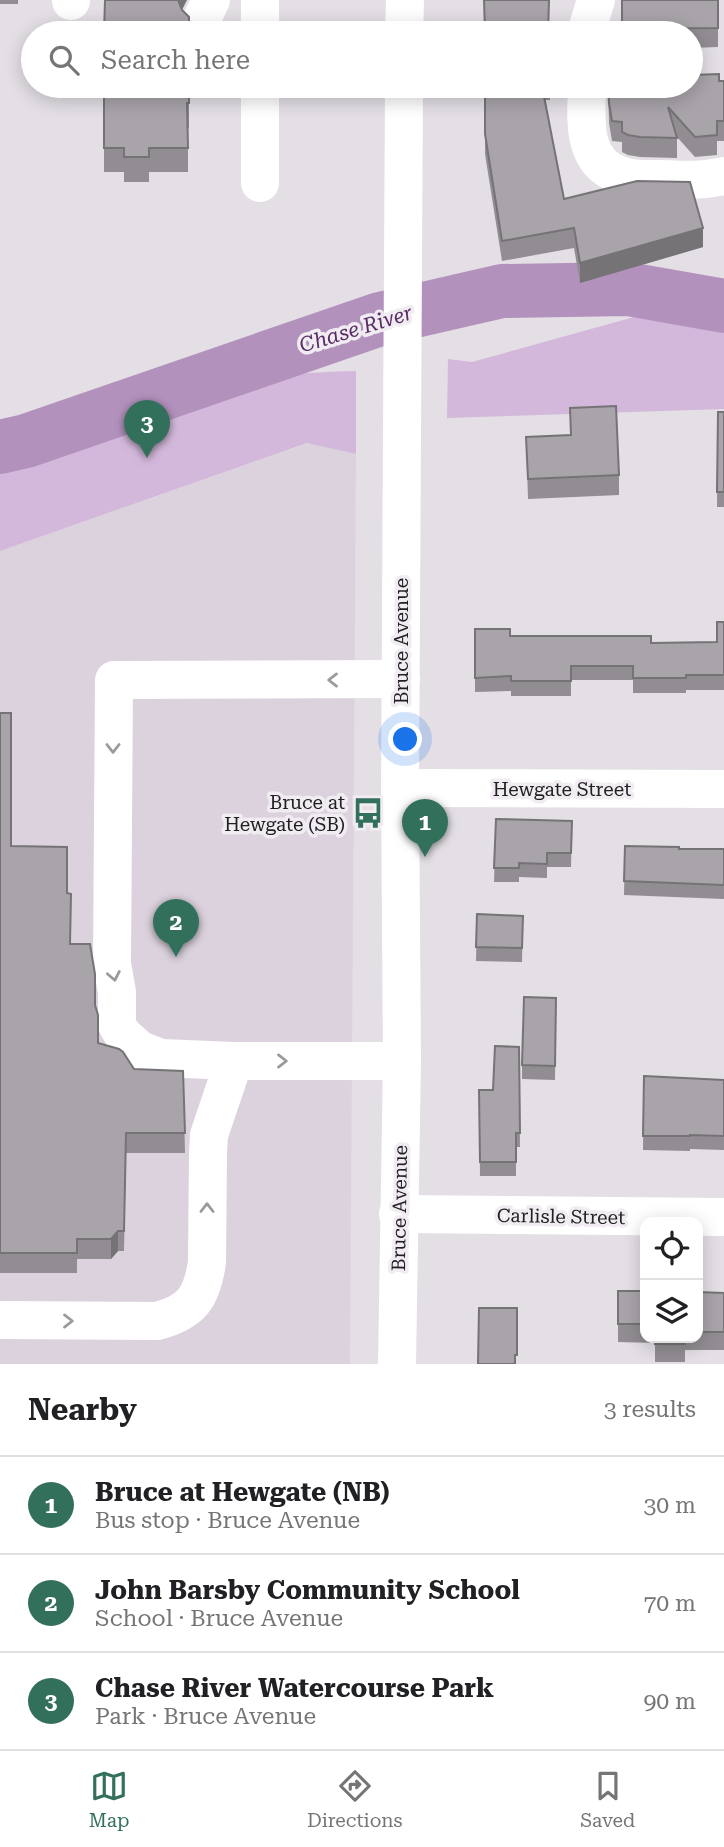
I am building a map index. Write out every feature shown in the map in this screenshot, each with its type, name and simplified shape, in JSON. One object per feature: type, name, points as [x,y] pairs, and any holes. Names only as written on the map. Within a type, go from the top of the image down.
[{"type":"street","points":[[260,0],[260,21]]},
{"type":"street","points":[[404,21],[405,0]]},
{"type":"street","points":[[590,21],[596,0]]},
{"type":"street","points":[[251,98],[261,183]]},
{"type":"street","name":"Bruce Avenue","points":[[397,1364],[402,1061],[400,788],[404,98]]},
{"type":"street","points":[[587,98],[588,142],[603,166],[620,175],[635,178],[698,180],[724,176]]},
{"type":"street","points":[[401,680],[114,680],[112,964],[117,992],[117,1025],[123,1035],[139,1050],[161,1058],[402,1061]]},
{"type":"street","name":"Hewgate Street","points":[[400,788],[724,789]]},
{"type":"street","points":[[0,1320],[157,1321],[174,1317],[189,1307],[198,1296],[205,1279],[207,1262],[209,1135],[234,1061]]},
{"type":"street","name":"Carlisle Street","points":[[398,1214],[724,1217]]},
{"type":"shaded area","points":[[724,292],[724,409],[447,418],[448,359],[472,362]]},
{"type":"shaded area","points":[[356,371],[356,454],[307,443],[0,551],[0,463],[33,458],[81,443],[191,387],[273,376]]},
{"type":"shaded area","points":[[308,443],[356,454],[350,1364],[0,1364],[0,551]]},
{"type":"building","points":[[105,0],[178,0],[189,17],[189,21],[104,21]]},
{"type":"building","points":[[484,0],[549,0],[548,21],[485,21]]},
{"type":"building","points":[[622,0],[718,0],[718,28],[703,28],[703,21],[622,21]]},
{"type":"building","points":[[719,74],[719,81],[724,81],[724,121],[717,121],[717,135],[695,137],[668,107],[677,138],[628,135],[622,132],[622,122],[612,121],[609,98],[703,98],[703,75]]},
{"type":"building","points":[[104,98],[189,98],[188,148],[149,148],[149,157],[124,157],[124,148],[104,148]]},
{"type":"building","points":[[485,98],[544,98],[564,199],[637,181],[690,182],[703,228],[580,263],[574,228],[502,241],[485,134]]},
{"type":"building","points":[[616,406],[619,475],[528,479],[526,437],[571,435],[570,408]]},
{"type":"building","points":[[718,412],[724,412],[724,492],[717,492]]},
{"type":"building","points":[[717,622],[724,622],[724,675],[633,678],[633,666],[571,666],[571,681],[511,681],[511,676],[475,678],[475,629],[510,629],[510,636],[651,636],[651,643],[717,642]]},
{"type":"building","points":[[0,713],[11,713],[11,846],[67,847],[67,893],[71,894],[70,944],[90,944],[95,974],[98,1043],[119,1049],[134,1069],[183,1071],[185,1133],[126,1133],[124,1231],[118,1231],[111,1239],[77,1239],[77,1253],[0,1253]]},
{"type":"building","points":[[496,819],[572,821],[571,853],[547,853],[547,864],[519,863],[519,868],[494,868]]},
{"type":"building","points":[[625,846],[724,849],[724,885],[624,881]]},
{"type":"building","points":[[477,914],[523,916],[522,948],[476,947]]},
{"type":"building","points":[[524,997],[556,998],[555,1066],[522,1065]]},
{"type":"building","points":[[495,1046],[519,1047],[520,1133],[516,1133],[516,1162],[480,1162],[479,1090],[493,1090]]},
{"type":"building","points":[[644,1076],[724,1080],[724,1136],[643,1136]]},
{"type":"building","points":[[618,1291],[640,1291],[640,1324],[618,1324]]},
{"type":"building","points":[[703,1292],[724,1293],[724,1332],[703,1332]]},
{"type":"building","points":[[479,1308],[517,1308],[515,1364],[478,1364]]},
{"type":"waterway","name":"Chase River","points":[[0,447],[26,441],[380,319],[502,291],[628,289],[724,306]]},
{"type":"place","name":"Chase River Watercourse Park","points":[[147,458]]},
{"type":"place","name":"Bruce at Hewgate (SB)","points":[[368,813]]},
{"type":"place","name":"Bruce at Hewgate (NB)","points":[[425,857]]},
{"type":"place","name":"John Barsby Community School","points":[[176,957]]}]
